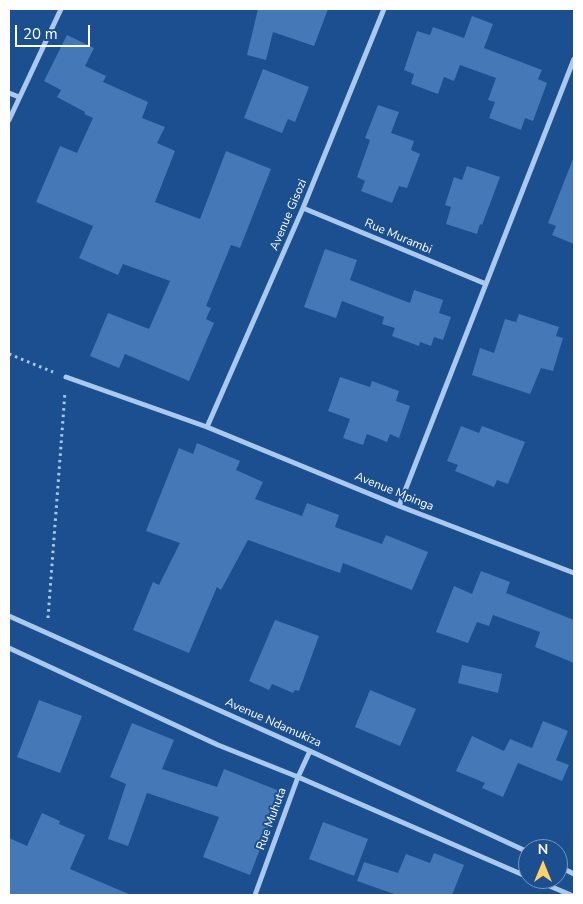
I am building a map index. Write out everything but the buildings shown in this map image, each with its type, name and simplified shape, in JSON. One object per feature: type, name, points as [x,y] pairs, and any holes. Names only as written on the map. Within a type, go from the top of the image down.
[{"type":"street","points":[[9,120],[61,9]]},
{"type":"street","name":"Avenue Gisozi","points":[[207,427],[303,208],[384,9]]},
{"type":"street","points":[[398,506],[574,59]]},
{"type":"street","points":[[9,93],[19,98]]},
{"type":"street","name":"Rue Murambi","points":[[303,208],[486,284]]},
{"type":"street","name":"Avenue Mpinga","points":[[66,377],[207,427],[398,506],[574,573]]},
{"type":"street","name":"Avenue Ndamukiza","points":[[9,616],[310,751],[518,847]]},
{"type":"street","points":[[9,648],[218,745],[298,777],[518,873]]},
{"type":"street","name":"Rue Muhuta","points":[[255,895],[298,777],[310,751]]},
{"type":"street","points":[[557,889],[571,895]]},
{"type":"path","points":[[9,354],[66,377],[47,633]]}]
